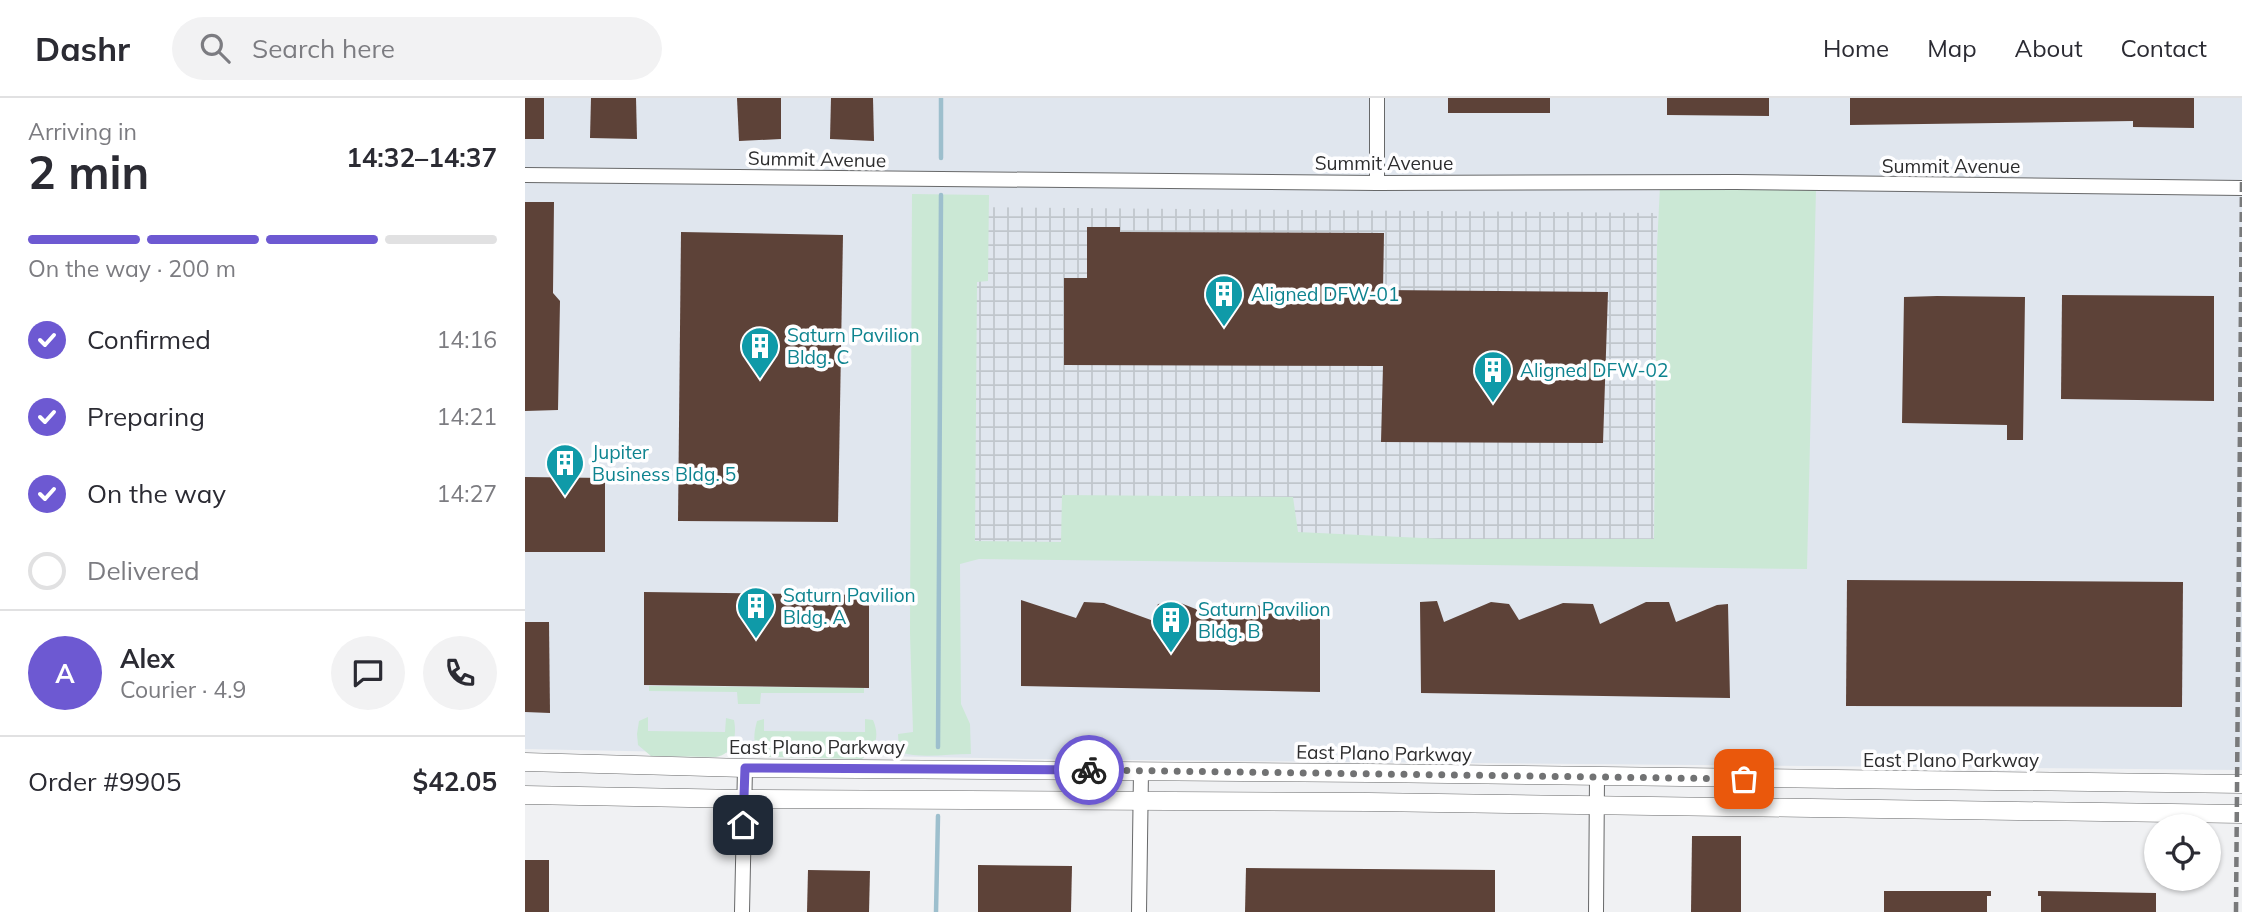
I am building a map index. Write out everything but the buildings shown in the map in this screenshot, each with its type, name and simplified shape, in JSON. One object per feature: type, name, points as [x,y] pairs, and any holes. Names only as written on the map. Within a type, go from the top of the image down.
[{"type":"main road","name":"East Plano Parkway","points":[[525,762],[745,768],[2242,785]]},
{"type":"main road","points":[[935,769],[935,799]]},
{"type":"main road","points":[[1369,773],[1369,802]]},
{"type":"main road","points":[[1769,779],[1769,808]]},
{"type":"main road","points":[[2015,782],[2015,810]]},
{"type":"main road","points":[[525,795],[743,799],[1369,802],[2190,814],[2191,784]]},
{"type":"main road","points":[[2221,814],[2242,814]]},
{"type":"street","points":[[1377,98],[1377,183]]},
{"type":"street","name":"Summit Avenue","points":[[525,175],[1377,183],[1747,182],[2242,188]]},
{"type":"street","points":[[742,912],[745,768]]},
{"type":"street","points":[[1139,912],[1141,771]]},
{"type":"street","points":[[1596,912],[1597,777]]},
{"type":"shaded area","points":[[525,98],[2242,98],[2242,770],[1026,759],[525,749]]},
{"type":"shaded area","points":[[967,207],[1657,213],[1654,549],[964,542]]},
{"type":"green space","points":[[1660,186],[1816,189],[1807,569],[979,559],[960,564],[961,704],[970,724],[971,754],[925,756],[899,752],[898,734],[913,732],[910,633],[912,194],[989,195],[988,281],[977,282],[975,541],[1061,542],[1062,495],[1293,497],[1298,532],[1443,539],[1654,539]]},
{"type":"green space","points":[[649,686],[864,688],[864,693],[761,693],[760,704],[738,704],[737,692],[649,691]]},
{"type":"green space","points":[[648,717],[648,731],[725,732],[726,718],[734,720],[733,743],[727,752],[716,757],[651,756],[638,745],[637,734],[639,721]]},
{"type":"green space","points":[[764,719],[764,731],[865,732],[865,719],[873,720],[876,736],[871,751],[862,759],[770,757],[759,752],[755,743],[757,721]]},
{"type":"waterway","points":[[941,98],[941,158]]},
{"type":"waterway","points":[[938,747],[941,195]]},
{"type":"waterway","points":[[936,912],[938,816]]},
{"type":"railway","points":[[2236,912],[2242,181]]},
{"type":"way so far","points":[[1089,770],[1744,779]]},
{"type":"place","name":"Aligned DFW-01","points":[[1224,328]]},
{"type":"place","name":"Saturn Pavilion Bldg. C","points":[[760,380]]},
{"type":"place","name":"Aligned DFW-02","points":[[1493,404]]},
{"type":"place","name":"Jupiter Business Bldg. 5","points":[[565,497]]},
{"type":"place","name":"Saturn Pavilion Bldg. A","points":[[756,640]]},
{"type":"place","name":"Saturn Pavilion Bldg. B","points":[[1171,654]]},
{"type":"route","points":[[743,825],[745,768],[1089,770]]}]
